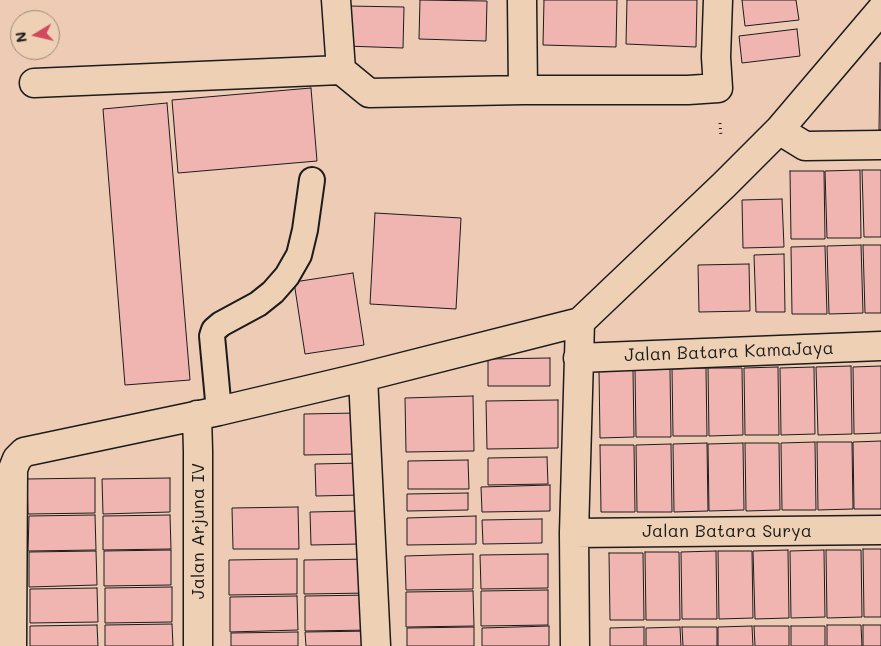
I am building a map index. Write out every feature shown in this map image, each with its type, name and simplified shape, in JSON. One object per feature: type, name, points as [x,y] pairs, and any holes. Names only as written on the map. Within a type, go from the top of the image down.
[{"type":"street","points":[[336,0],[341,70]]},
{"type":"street","points":[[522,0],[523,90]]},
{"type":"street","points":[[34,83],[341,70],[369,93],[523,90],[688,90],[718,88],[716,57],[718,0]]},
{"type":"street","points":[[12,646],[13,468],[17,459],[24,452],[208,413],[363,377],[580,322],[779,130],[881,10]]},
{"type":"street","points":[[779,130],[805,146],[881,145]]},
{"type":"street","points":[[574,646],[574,532],[580,322]]},
{"type":"street","name":"Jalan Batara KamaJaya","points":[[578,358],[881,346]]},
{"type":"street","points":[[363,377],[376,646]]},
{"type":"street","name":"Jalan Arjuna IV","points":[[198,646],[198,451],[208,413]]},
{"type":"street","name":"Jalan Batara Surya","points":[[574,532],[881,530]]},
{"type":"lane","points":[[208,413],[212,336],[214,330],[221,324],[258,304],[273,292],[287,276],[299,255],[305,230],[312,180]]},
{"type":"building","points":[[420,0],[487,1],[486,41],[419,39]]},
{"type":"building","points":[[544,0],[617,0],[616,47],[543,45]]},
{"type":"building","points":[[627,0],[697,0],[696,47],[626,44]]},
{"type":"building","points":[[742,0],[796,0],[799,20],[745,26]]},
{"type":"building","points":[[347,6],[404,7],[403,48],[345,46]]},
{"type":"building","points":[[797,29],[800,56],[742,63],[739,36]]},
{"type":"building","points":[[880,63],[881,130],[879,130]]},
{"type":"building","points":[[311,88],[317,161],[178,173],[172,100]]},
{"type":"building","points":[[167,103],[190,380],[125,385],[103,109]]},
{"type":"building","points":[[860,170],[861,238],[827,238],[825,171]]},
{"type":"building","points":[[862,170],[881,170],[881,237],[864,237]]},
{"type":"building","points":[[790,171],[824,171],[825,239],[791,239]]},
{"type":"building","points":[[782,199],[784,247],[743,248],[742,200]]},
{"type":"building","points":[[375,213],[461,218],[456,309],[370,304]]},
{"type":"building","points":[[861,245],[863,313],[829,314],[827,246]]},
{"type":"building","points":[[863,245],[881,245],[881,313],[865,313]]},
{"type":"building","points":[[825,246],[827,314],[792,314],[791,247]]},
{"type":"building","points":[[784,254],[785,312],[756,312],[754,255]]},
{"type":"building","points":[[749,264],[750,311],[699,312],[698,265]]},
{"type":"building","points":[[353,273],[364,345],[305,354],[294,282]]},
{"type":"building","points":[[550,358],[550,386],[488,386],[488,359]]},
{"type":"building","points":[[851,366],[852,434],[818,435],[816,367]]},
{"type":"building","points":[[881,366],[881,433],[854,434],[853,367]]},
{"type":"building","points":[[778,367],[779,435],[745,435],[744,368]]},
{"type":"building","points":[[814,367],[815,434],[781,435],[780,368]]},
{"type":"building","points":[[706,368],[707,436],[673,436],[672,369]]},
{"type":"building","points":[[708,368],[742,368],[743,435],[709,436]]},
{"type":"building","points":[[635,369],[670,369],[671,437],[636,437]]},
{"type":"building","points":[[599,370],[633,370],[634,437],[600,438]]},
{"type":"building","points":[[473,396],[474,451],[406,452],[405,398]]},
{"type":"building","points":[[558,400],[558,448],[487,449],[486,401]]},
{"type":"building","points":[[357,413],[358,454],[304,455],[304,414]]},
{"type":"building","points":[[881,441],[881,509],[854,509],[853,442]]},
{"type":"building","points":[[815,442],[816,510],[782,510],[781,443]]},
{"type":"building","points":[[817,442],[852,442],[853,509],[818,510]]},
{"type":"building","points":[[707,443],[708,511],[674,512],[673,444]]},
{"type":"building","points":[[743,443],[744,510],[709,511],[708,444]]},
{"type":"building","points":[[745,443],[779,443],[780,510],[746,511]]},
{"type":"building","points":[[671,444],[672,512],[637,512],[636,445]]},
{"type":"building","points":[[600,445],[634,445],[635,512],[601,512]]},
{"type":"building","points":[[547,457],[548,484],[488,485],[488,458]]},
{"type":"building","points":[[468,460],[469,489],[408,489],[408,461]]},
{"type":"building","points":[[361,463],[361,495],[316,496],[315,464]]},
{"type":"building","points":[[95,478],[95,513],[28,514],[27,479]]},
{"type":"building","points":[[170,478],[170,512],[103,514],[102,479]]},
{"type":"building","points":[[550,485],[550,511],[482,512],[481,487]]},
{"type":"building","points":[[468,493],[468,510],[407,511],[407,494]]},
{"type":"building","points":[[298,507],[299,549],[233,549],[232,508]]},
{"type":"building","points":[[359,511],[360,544],[311,545],[310,512]]},
{"type":"building","points":[[95,515],[96,550],[28,551],[29,516]]},
{"type":"building","points":[[170,515],[171,549],[103,550],[103,516]]},
{"type":"building","points":[[476,516],[476,544],[407,545],[407,518]]},
{"type":"building","points":[[542,519],[542,543],[483,544],[482,520]]},
{"type":"building","points":[[863,549],[881,549],[881,617],[864,617]]},
{"type":"building","points":[[171,550],[171,585],[104,586],[104,551]]},
{"type":"building","points":[[788,550],[789,618],[755,619],[753,551]]},
{"type":"building","points":[[824,550],[825,617],[791,618],[790,551]]},
{"type":"building","points":[[826,550],[861,550],[862,617],[827,618]]},
{"type":"building","points":[[96,551],[97,585],[29,587],[29,552]]},
{"type":"building","points":[[716,551],[717,619],[682,619],[681,552]]},
{"type":"building","points":[[718,551],[752,551],[753,618],[719,619]]},
{"type":"building","points":[[645,552],[679,552],[680,620],[646,620]]},
{"type":"building","points":[[609,553],[643,553],[644,620],[610,620]]},
{"type":"building","points":[[473,554],[473,589],[406,590],[405,556]]},
{"type":"building","points":[[548,554],[548,588],[481,589],[480,555]]},
{"type":"building","points":[[297,559],[297,594],[229,595],[229,560]]},
{"type":"building","points":[[371,559],[371,593],[304,594],[304,560]]},
{"type":"building","points":[[172,587],[172,622],[105,623],[105,588]]},
{"type":"building","points":[[97,588],[98,622],[30,623],[30,589]]},
{"type":"building","points":[[548,590],[548,625],[481,626],[481,591]]},
{"type":"building","points":[[473,591],[474,626],[406,627],[406,592]]},
{"type":"building","points":[[372,595],[373,630],[305,631],[305,596]]},
{"type":"building","points":[[297,596],[298,630],[230,632],[230,597]]},
{"type":"building","points":[[172,624],[173,646],[105,646],[105,625]]},
{"type":"building","points":[[97,625],[98,646],[30,646],[30,626]]},
{"type":"building","points":[[827,625],[861,625],[862,646],[827,646]]},
{"type":"building","points":[[863,625],[881,625],[881,646],[863,646]]},
{"type":"building","points":[[549,626],[549,646],[482,646],[482,628]]},
{"type":"building","points":[[752,626],[753,646],[718,646],[718,627]]},
{"type":"building","points":[[754,626],[789,626],[789,646],[755,646]]},
{"type":"building","points":[[791,626],[825,626],[825,646],[791,646]]},
{"type":"building","points":[[474,627],[474,646],[407,646],[407,628]]},
{"type":"building","points":[[644,627],[644,646],[610,646],[610,628]]},
{"type":"building","points":[[680,627],[681,646],[646,646],[646,628]]},
{"type":"building","points":[[682,627],[717,627],[717,646],[683,646]]},
{"type":"building","points":[[373,631],[373,646],[306,646],[305,632]]},
{"type":"building","points":[[298,632],[298,646],[231,646],[231,633]]}]
